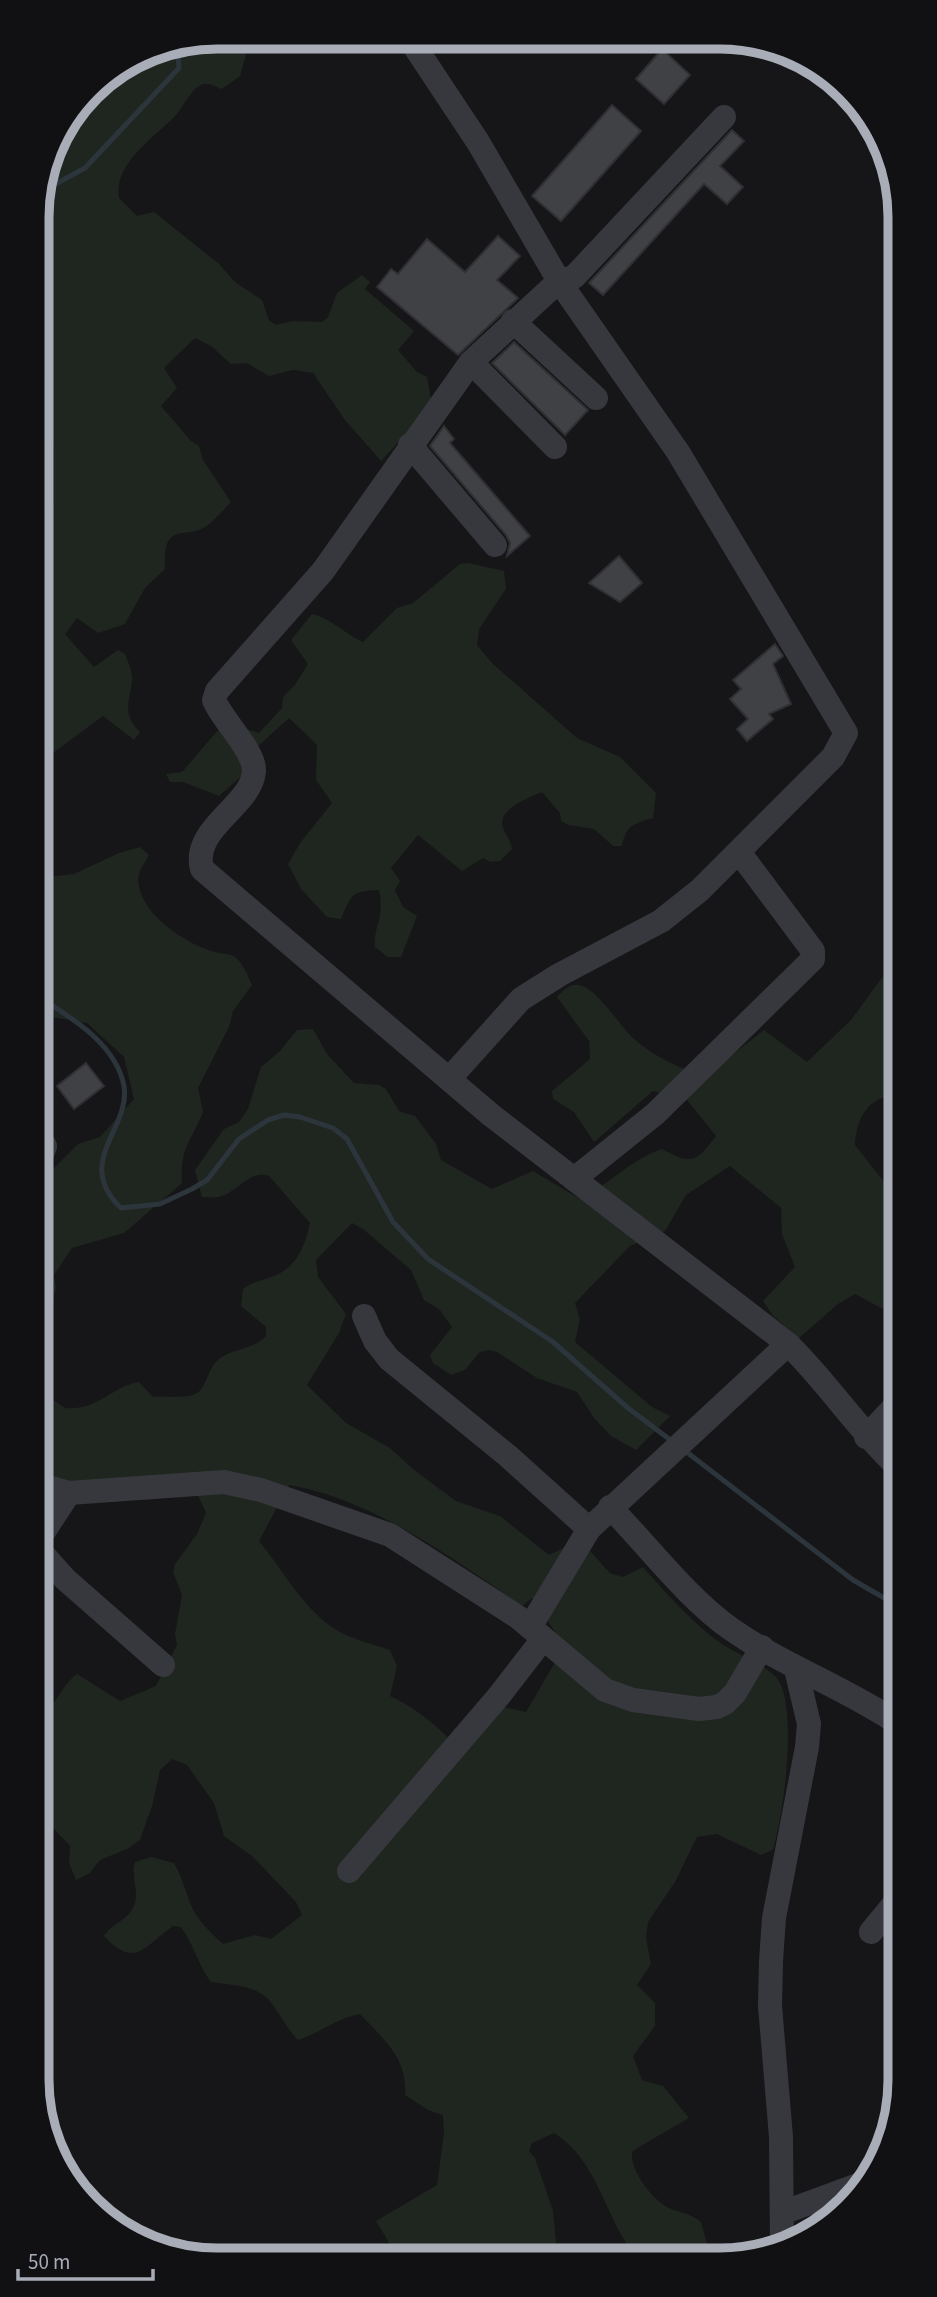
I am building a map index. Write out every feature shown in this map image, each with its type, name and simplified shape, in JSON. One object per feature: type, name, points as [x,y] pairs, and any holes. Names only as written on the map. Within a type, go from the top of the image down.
[{"type":"street","points":[[417,49],[478,142],[559,281],[678,452],[845,729],[844,740],[833,757],[700,890],[661,921],[559,975],[521,999],[450,1078]]},
{"type":"street","points":[[724,117],[574,278],[559,281],[471,362],[323,571],[217,691],[214,700],[218,710],[251,758],[254,769],[251,782],[209,835],[199,859],[202,869],[282,940],[491,1115],[788,1344],[821,1377],[866,1437],[888,1458]]},
{"type":"street","points":[[513,321],[596,398]]},
{"type":"street","points":[[471,362],[555,447]]},
{"type":"street","points":[[410,445],[495,545]]},
{"type":"street","points":[[574,1179],[654,1114],[813,959],[813,951],[739,852]]},
{"type":"street","points":[[364,1316],[375,1341],[389,1359],[508,1456],[589,1529]]},
{"type":"street","points":[[349,1871],[498,1697],[536,1633],[589,1529],[610,1507],[667,1460],[788,1344]]},
{"type":"street","points":[[866,1437],[888,1414]]},
{"type":"street","points":[[49,1487],[69,1493],[224,1482],[261,1490],[390,1535],[484,1593],[605,1690],[633,1700],[699,1709],[725,1703],[762,1647]]},
{"type":"street","points":[[49,1524],[69,1493]]},
{"type":"street","points":[[610,1507],[694,1596],[730,1628],[796,1669],[888,1718]]},
{"type":"street","points":[[49,1561],[65,1579],[163,1665]]},
{"type":"street","points":[[782,2236],[781,2137],[770,2006],[771,1961],[774,1918],[807,1747],[809,1724],[796,1669]]},
{"type":"street","points":[[871,1932],[888,1911]]},
{"type":"street","points":[[782,2213],[847,2189]]},
{"type":"shaded area","points":[[248,49],[240,76],[222,89],[201,85],[136,154],[122,175],[119,198],[137,216],[154,212],[218,263],[235,282],[262,300],[269,320],[276,325],[293,321],[322,322],[328,317],[337,293],[362,275],[370,282],[365,289],[414,331],[398,350],[417,372],[427,377],[431,399],[418,421],[381,461],[345,420],[313,373],[293,370],[269,376],[247,363],[231,364],[211,346],[195,338],[164,368],[177,388],[161,406],[191,441],[199,446],[203,460],[231,502],[208,525],[172,537],[165,553],[165,569],[145,588],[125,624],[98,633],[77,618],[65,634],[94,667],[118,650],[125,654],[132,677],[130,719],[140,732],[134,740],[103,716],[49,756],[50,195],[62,153],[77,124],[98,98],[124,77],[143,66],[184,52]]},
{"type":"shaded area","points":[[468,563],[504,571],[506,589],[479,629],[477,645],[492,663],[577,738],[620,757],[656,793],[653,818],[632,826],[628,829],[622,846],[613,846],[594,829],[568,825],[561,821],[560,813],[542,792],[515,805],[505,815],[503,828],[512,849],[500,861],[491,862],[483,858],[462,871],[418,835],[391,868],[400,881],[395,890],[403,907],[417,916],[401,957],[388,957],[375,947],[381,908],[379,890],[363,891],[354,895],[341,919],[327,917],[301,889],[288,864],[300,843],[332,803],[316,780],[317,745],[289,718],[255,749],[245,773],[219,796],[183,782],[170,782],[166,774],[182,772],[219,729],[243,728],[259,733],[282,708],[283,697],[294,686],[308,664],[291,640],[312,614],[363,642],[397,608],[413,603],[460,564]]},
{"type":"shaded area","points":[[140,847],[149,855],[140,870],[138,880],[141,893],[155,916],[190,942],[235,957],[252,985],[233,1011],[229,1027],[198,1088],[203,1112],[187,1145],[182,1183],[124,1233],[72,1248],[54,1275],[56,1288],[49,1306],[49,1175],[78,1144],[100,1137],[134,1099],[124,1057],[87,1023],[49,1017],[49,877],[74,874],[119,853]]},
{"type":"shaded area","points":[[888,973],[888,1096],[871,1104],[861,1118],[855,1145],[885,1183],[888,1192],[888,1312],[855,1294],[838,1304],[799,1338],[773,1316],[763,1301],[795,1267],[782,1234],[781,1208],[730,1166],[686,1195],[665,1231],[630,1246],[575,1303],[580,1319],[575,1342],[652,1407],[670,1416],[636,1450],[611,1436],[594,1418],[577,1392],[537,1378],[497,1352],[480,1352],[465,1370],[451,1375],[433,1363],[430,1355],[452,1327],[439,1309],[424,1300],[411,1270],[363,1229],[352,1223],[316,1260],[318,1277],[346,1314],[339,1333],[307,1385],[346,1423],[390,1448],[414,1470],[456,1501],[500,1516],[549,1555],[564,1548],[590,1551],[610,1573],[623,1577],[643,1567],[705,1631],[775,1676],[783,1689],[787,1709],[785,1787],[773,1850],[761,1855],[717,1834],[697,1837],[675,1882],[648,1922],[646,1938],[651,1964],[637,1985],[655,2003],[655,2026],[633,2056],[642,2080],[663,2086],[689,2118],[632,2152],[632,2160],[644,2185],[657,2199],[671,2209],[701,2222],[708,2248],[630,2248],[615,2224],[591,2173],[569,2144],[554,2133],[532,2143],[529,2151],[535,2158],[553,2211],[556,2248],[392,2248],[376,2221],[437,2185],[444,2133],[443,2115],[428,2110],[405,2095],[405,2082],[398,2060],[377,2032],[360,2014],[298,2040],[264,1995],[242,1986],[211,1982],[181,1927],[173,1926],[147,1947],[132,1953],[124,1952],[104,1936],[133,1908],[136,1897],[135,1862],[151,1857],[174,1863],[194,1911],[223,1944],[255,1935],[271,1939],[302,1915],[296,1902],[252,1856],[224,1836],[214,1803],[187,1765],[172,1759],[160,1770],[153,1803],[140,1840],[127,1849],[100,1860],[90,1873],[76,1880],[69,1863],[70,1846],[49,1824],[49,1708],[77,1674],[120,1701],[156,1686],[177,1645],[175,1634],[182,1595],[173,1572],[175,1564],[197,1534],[206,1513],[188,1473],[91,1486],[49,1477],[49,1397],[65,1408],[76,1408],[139,1382],[153,1397],[187,1396],[200,1391],[214,1364],[222,1357],[266,1336],[266,1327],[241,1306],[243,1289],[289,1267],[299,1255],[310,1223],[269,1176],[255,1176],[226,1195],[202,1197],[195,1170],[224,1129],[239,1122],[248,1109],[261,1067],[280,1051],[297,1030],[313,1029],[327,1054],[354,1083],[379,1085],[386,1089],[399,1111],[415,1116],[436,1144],[441,1160],[492,1189],[533,1171],[580,1199],[651,1153],[662,1149],[680,1158],[692,1159],[703,1152],[716,1136],[687,1100],[653,1091],[594,1142],[574,1112],[553,1099],[552,1091],[590,1059],[589,1041],[557,997],[566,988],[579,985],[586,988],[601,1000],[641,1045],[667,1061],[704,1077],[764,1030],[807,1062],[851,1020]],"holes":[[[289,1485],[351,1503],[411,1533],[522,1606],[532,1598],[562,1642],[554,1664],[526,1712],[503,1707],[460,1753],[428,1720],[390,1696],[397,1666],[390,1650],[350,1637],[329,1625],[300,1596],[259,1541]]]},
{"type":"building","points":[[662,49],[690,75],[664,104],[636,79]]},
{"type":"building","points":[[612,105],[641,131],[561,221],[532,196]]},
{"type":"building","points":[[732,130],[744,141],[720,166],[743,187],[727,204],[704,184],[603,295],[589,283]]},
{"type":"building","points":[[498,236],[520,256],[497,280],[518,298],[458,355],[377,287],[391,269],[398,274],[427,239],[465,272]]},
{"type":"building","points":[[514,342],[588,410],[565,435],[492,363]]},
{"type":"building","points":[[444,426],[454,439],[450,443],[530,536],[507,556],[510,543],[506,535],[430,446]]},
{"type":"building","points":[[619,556],[642,583],[620,602],[589,583]]},
{"type":"building","points":[[775,644],[783,656],[773,664],[791,704],[769,714],[773,719],[747,741],[737,729],[748,719],[730,699],[741,689],[733,680]]},
{"type":"building","points":[[86,1063],[104,1086],[74,1109],[57,1086]]},
{"type":"waterway","points":[[52,186],[85,168],[179,68],[178,54]]},
{"type":"waterway","points":[[49,1004],[91,1034],[112,1057],[119,1071],[124,1086],[124,1102],[107,1146],[102,1176],[108,1191],[121,1208],[160,1204],[192,1189],[207,1180],[239,1139],[268,1120],[284,1115],[300,1117],[333,1128],[347,1139],[393,1222],[428,1259],[553,1342],[628,1408],[673,1442]]},
{"type":"waterway","points":[[684,1450],[853,1580],[888,1600]]}]
